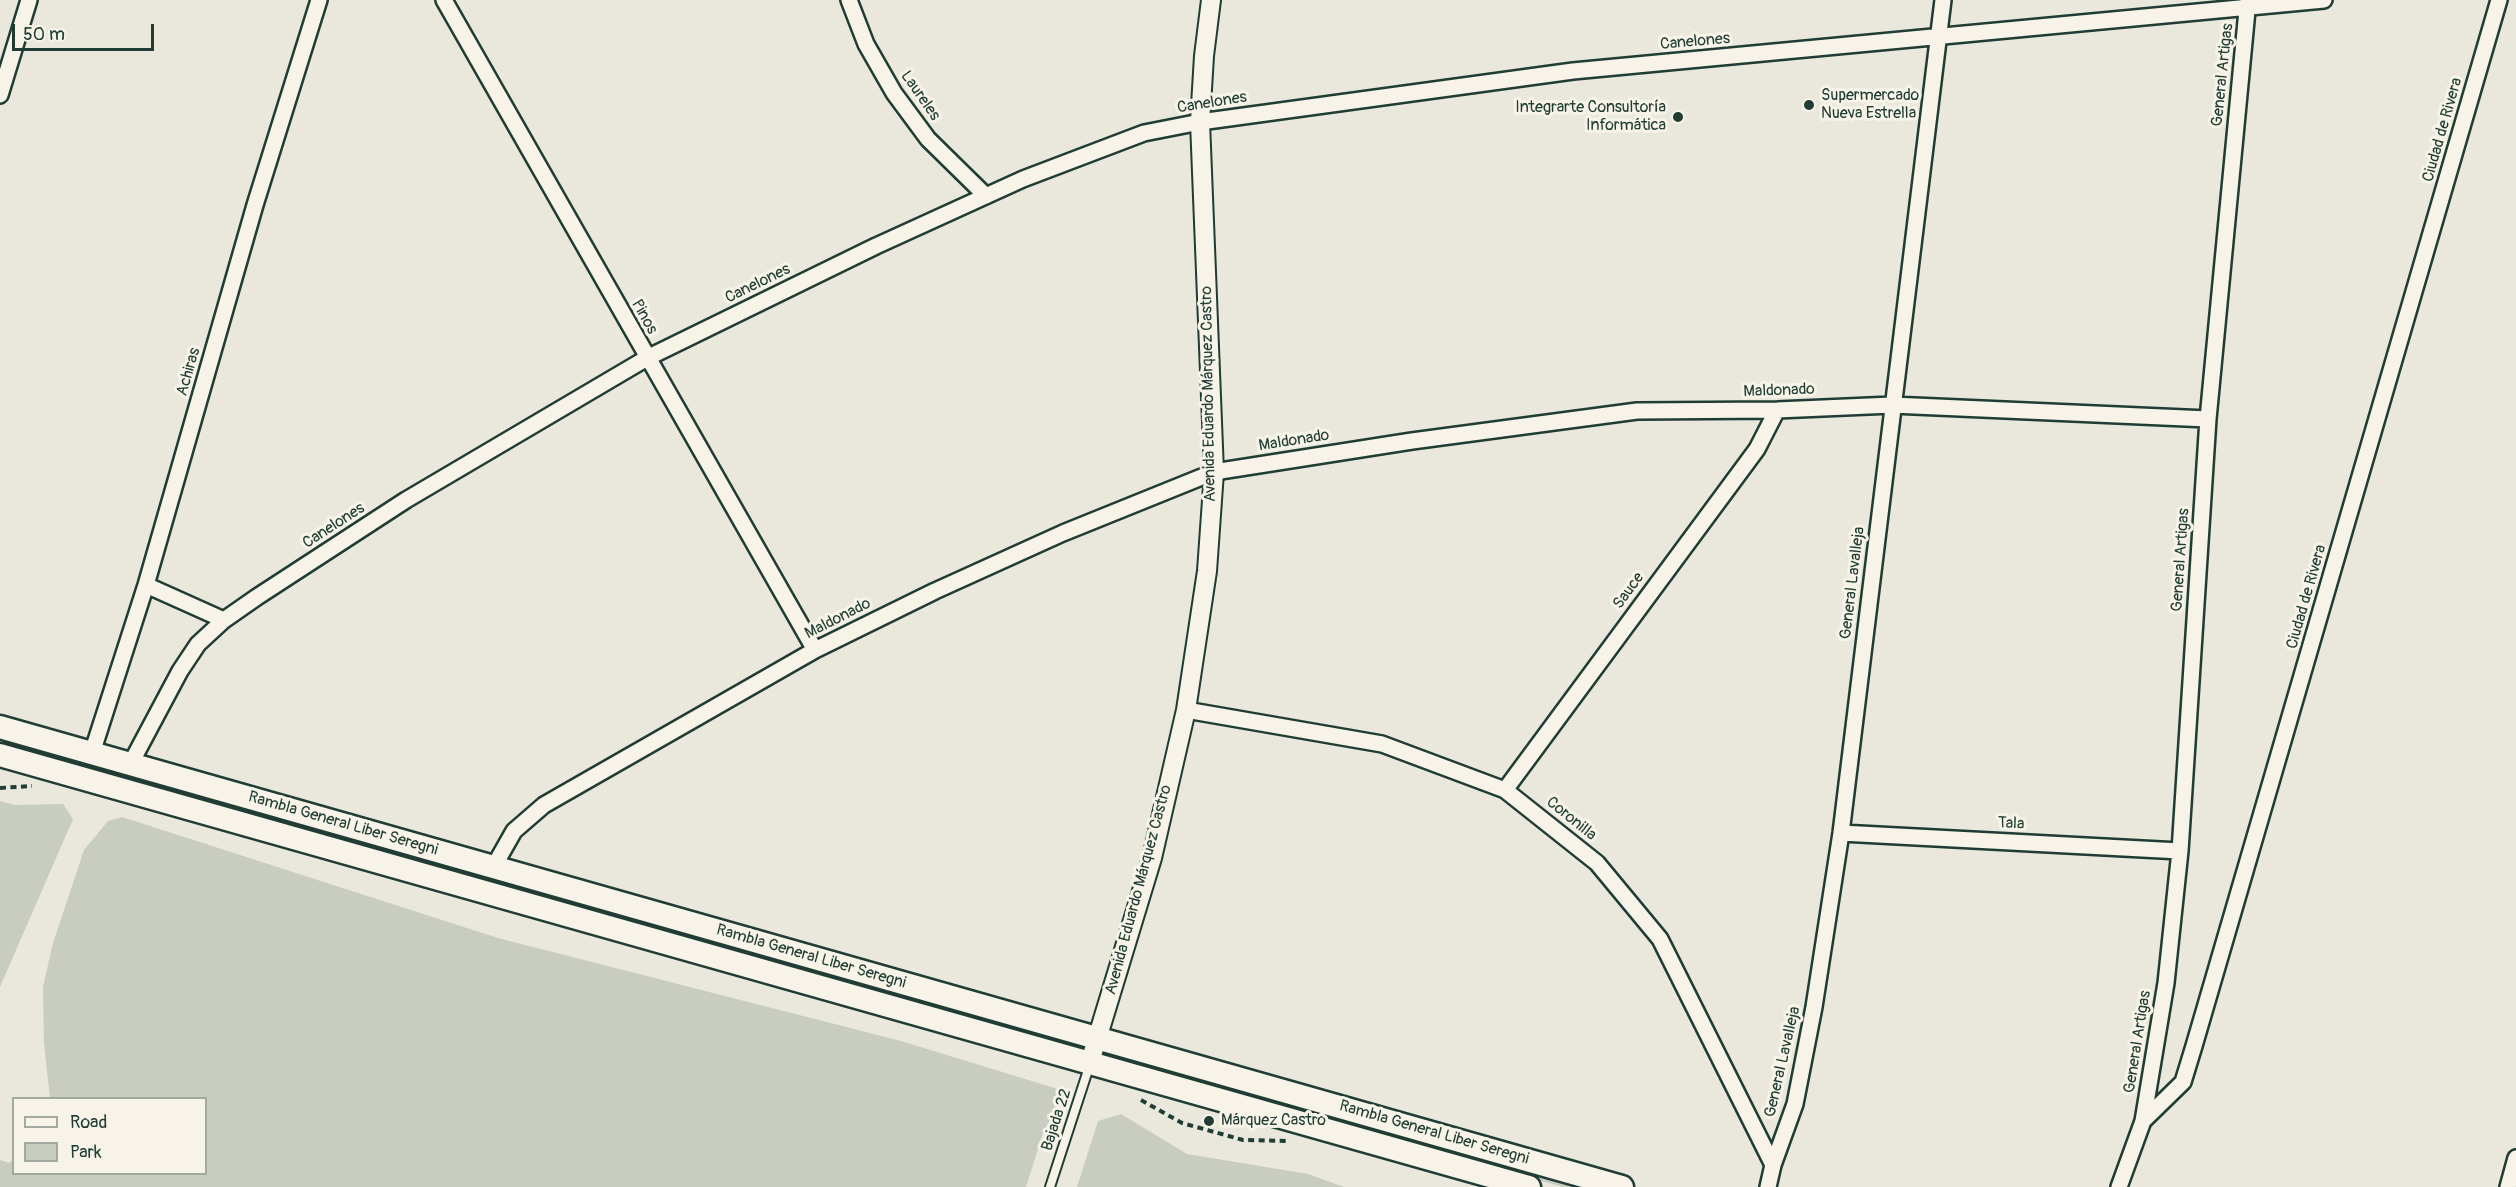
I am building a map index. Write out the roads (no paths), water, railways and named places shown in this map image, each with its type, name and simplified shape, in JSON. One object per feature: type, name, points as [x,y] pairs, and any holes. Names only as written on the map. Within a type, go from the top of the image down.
[{"type":"main road","name":"Rambla General Liber Seregni","points":[[0,727],[1622,1187]]},
{"type":"main road","name":"Rambla General Liber Seregni","points":[[0,754],[1529,1187]]},
{"type":"street","points":[[0,94],[29,0]]},
{"type":"street","name":"Achiras","points":[[92,753],[146,585],[255,205],[319,0]]},
{"type":"street","name":"Pinos","points":[[444,0],[815,650]]},
{"type":"street","name":"Laureles","points":[[849,0],[866,44],[894,93],[928,140],[986,196]]},
{"type":"street","name":"Avenida Eduardo Márquez Castro","points":[[1090,1062],[1152,858],[1186,710],[1207,571],[1214,472],[1200,122],[1204,56],[1211,0]]},
{"type":"street","name":"General Lavalleja","points":[[1768,1187],[1773,1165],[1795,1104],[1814,1007],[1841,833],[1943,0]]},
{"type":"street","name":"Canelones","points":[[131,763],[184,665],[198,644],[225,620],[406,500],[647,358],[876,246],[986,196],[1090,152],[1144,133],[1200,122],[1573,71],[2248,3],[2324,0]]},
{"type":"street","name":"Ciudad de Rivera","points":[[2119,1187],[2143,1121],[2182,1082],[2194,1046],[2499,0]]},
{"type":"street","name":"General Artigas","points":[[2143,1121],[2166,983],[2180,851],[2208,419],[2248,3]]},
{"type":"street","name":"Maldonado","points":[[493,868],[514,831],[544,805],[815,650],[935,591],[1053,538],[1214,472],[1412,441],[1637,411],[1777,410],[1892,405],[2208,419]]},
{"type":"street","name":"Sauce","points":[[1505,790],[1756,449],[1777,410]]},
{"type":"street","points":[[146,585],[225,620]]},
{"type":"street","name":"Coronilla","points":[[1186,710],[1382,744],[1505,790],[1597,863],[1660,939],[1773,1165]]},
{"type":"street","name":"Tala","points":[[1841,833],[2180,851]]},
{"type":"street","points":[[2508,1187],[2516,1158]]},
{"type":"lane","name":"Bajada 22","points":[[1050,1187],[1090,1062]]},
{"type":"place","name":"Supermercado Nueva Estrella","points":[[1809,105]]},
{"type":"place","name":"Integrarte Consultoría Informática","points":[[1678,117]]},
{"type":"place","name":"Márquez Castro","points":[[1209,1121]]}]
